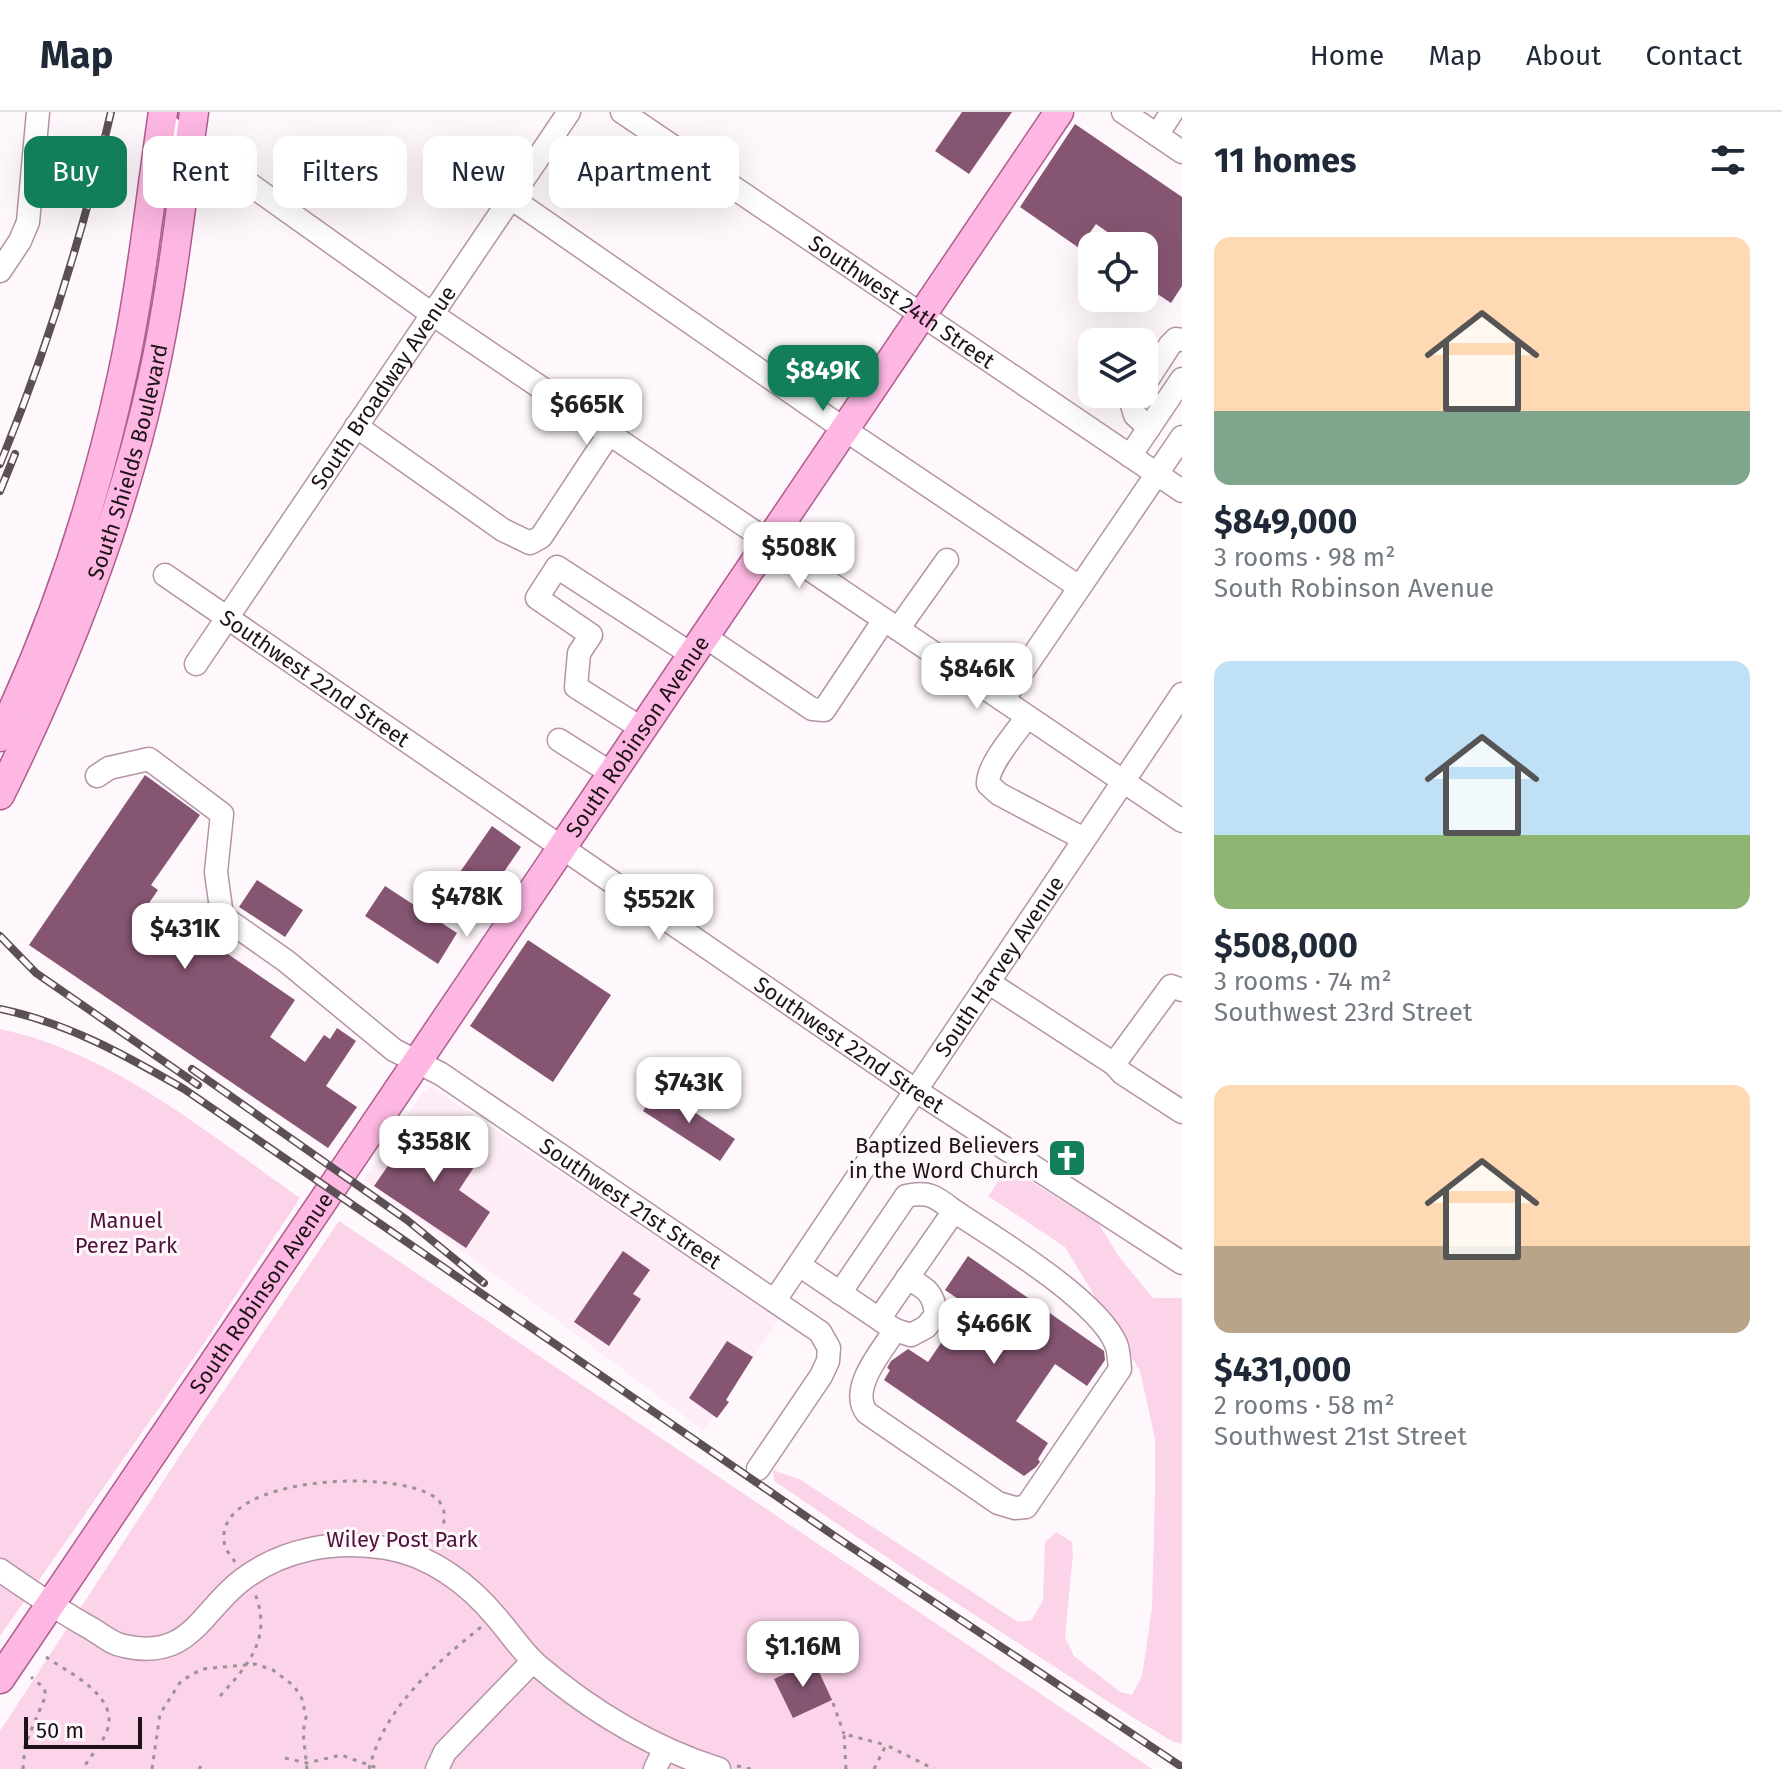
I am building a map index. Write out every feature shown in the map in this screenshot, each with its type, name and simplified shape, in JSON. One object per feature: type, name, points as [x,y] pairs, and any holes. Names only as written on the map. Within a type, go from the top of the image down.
[{"type":"main road","name":"South Shields Boulevard","points":[[191,136],[194,112]]},
{"type":"main road","name":"South Robinson Avenue","points":[[0,1679],[1059,112]]},
{"type":"main road","name":"South Shields Boulevard","points":[[0,795],[48,696],[75,591],[123,374],[162,117]]},
{"type":"main road","name":"South Shields Boulevard","points":[[0,737],[75,591],[128,474],[152,382],[181,208]]},
{"type":"street","points":[[0,271],[20,241],[28,222],[38,112]]},
{"type":"street","name":"South Broadway Avenue","points":[[533,165],[569,112]]},
{"type":"street","name":"Southwest 24th Street","points":[[622,112],[1182,491]]},
{"type":"street","points":[[1123,112],[1182,152]]},
{"type":"street","points":[[1157,135],[1172,112]]},
{"type":"street","points":[[162,117],[183,136]]},
{"type":"street","points":[[257,190],[432,314],[1182,821]]},
{"type":"street","name":"South Broadway Avenue","points":[[196,664],[504,208]]},
{"type":"street","points":[[525,208],[1079,587]]},
{"type":"street","points":[[1158,363],[1176,339],[1182,340]]},
{"type":"street","points":[[1130,456],[1182,379]]},
{"type":"street","points":[[1133,408],[1135,415],[1149,428]]},
{"type":"street","points":[[356,426],[503,530],[530,543],[541,537],[609,434]]},
{"type":"street","points":[[1003,700],[1182,437]]},
{"type":"street","points":[[641,728],[576,687],[579,653],[591,635],[537,598],[557,567],[812,709],[824,710],[947,560]]},
{"type":"street","name":"Southwest 22nd Street","points":[[165,575],[915,1090],[1182,1263]]},
{"type":"street","name":"South Harvey Avenue","points":[[775,1300],[1182,694]]},
{"type":"street","points":[[1027,717],[993,766],[988,784],[999,794],[1084,839]]},
{"type":"street","points":[[559,740],[611,773]]},
{"type":"street","name":"Southwest 21st Street","points":[[97,776],[109,768],[149,759],[222,814],[216,872],[222,916],[286,961],[394,1050],[441,1074],[775,1300]]},
{"type":"street","points":[[988,982],[1182,1112]]},
{"type":"street","points":[[1114,1064],[1171,986],[1182,990]]},
{"type":"street","points":[[840,1293],[906,1196],[922,1192],[934,1196],[1077,1296],[1098,1319],[1117,1344],[1120,1369],[1026,1507],[1015,1508],[998,1503],[861,1406],[860,1393],[907,1278],[954,1211]]},
{"type":"street","points":[[799,1265],[887,1324],[911,1335],[926,1327],[936,1315],[935,1302],[928,1289],[907,1278]]},
{"type":"street","points":[[758,1469],[821,1376],[829,1354],[828,1343],[820,1332],[775,1300]]},
{"type":"street","points":[[0,1570],[50,1605],[120,1646],[149,1650],[192,1633],[220,1600],[268,1563],[318,1547],[358,1545],[388,1548],[418,1557],[461,1582],[496,1616],[533,1661],[660,1759],[719,1769]]},
{"type":"street","points":[[437,1769],[445,1752],[533,1661]]},
{"type":"path","points":[[220,1696],[246,1666],[260,1638],[263,1624],[260,1606],[246,1577],[225,1546],[225,1532],[238,1507],[300,1485],[348,1480],[426,1492],[437,1498],[445,1518],[435,1553]]},
{"type":"path","points":[[369,1767],[398,1706],[453,1649],[496,1616]]},
{"type":"path","points":[[46,1657],[98,1694],[107,1706],[110,1720],[106,1733],[83,1769]]},
{"type":"path","points":[[152,1769],[160,1714],[181,1681],[202,1669],[219,1665],[255,1664],[273,1670],[294,1686],[302,1699],[306,1717],[303,1732],[307,1769]]},
{"type":"path","points":[[23,1769],[25,1745],[46,1695],[44,1688],[31,1677]]},
{"type":"path","points":[[833,1703],[844,1734],[846,1769]]},
{"type":"path","points":[[844,1734],[886,1745],[934,1769]]},
{"type":"path","points":[[874,1769],[886,1745]]},
{"type":"path","points":[[285,1758],[307,1763],[341,1755],[380,1769]]},
{"type":"shaded area","points":[[431,1087],[779,1319],[704,1431],[364,1180],[424,1091]]},
{"type":"green space","name":"Manuel Perez Park","points":[[0,1029],[42,1040],[120,1076],[194,1122],[300,1198],[207,1339],[0,1636]]},
{"type":"green space","points":[[1008,1167],[1098,1223],[1120,1258],[1153,1298],[1182,1298],[1182,1744],[1129,1715],[774,1481],[773,1470],[801,1480],[1018,1622],[1032,1620],[1043,1600],[1045,1542],[1056,1532],[1072,1542],[1065,1637],[1074,1656],[1120,1692],[1132,1695],[1142,1676],[1152,1608],[1155,1492],[1155,1439],[1140,1371],[1065,1247],[988,1196]]},
{"type":"green space","name":"Wiley Post Park","points":[[339,1221],[1152,1769],[0,1769],[0,1731],[181,1454]]},
{"type":"building","points":[[962,112],[1012,112],[969,174],[935,151]]},
{"type":"building","points":[[1075,124],[1182,197],[1182,286],[1171,303],[1158,294],[1158,232],[1107,232],[1096,224],[1090,232],[1078,232],[1078,247],[1020,207]]},
{"type":"building","points":[[145,775],[200,815],[151,885],[158,890],[149,903],[159,910],[152,920],[189,946],[197,933],[295,1000],[270,1037],[305,1062],[324,1035],[330,1039],[337,1028],[356,1041],[326,1086],[357,1107],[328,1148],[29,945]]},
{"type":"building","points":[[492,826],[521,847],[488,895],[480,890],[473,900],[451,885]]},
{"type":"building","points":[[257,880],[303,910],[285,937],[239,907]]},
{"type":"building","points":[[385,886],[457,933],[438,964],[365,916]]},
{"type":"building","points":[[528,940],[611,995],[553,1082],[470,1026]]},
{"type":"building","points":[[658,1088],[735,1139],[720,1161],[643,1111]]},
{"type":"building","points":[[419,1121],[478,1161],[459,1190],[490,1212],[466,1248],[374,1186]]},
{"type":"building","points":[[623,1251],[650,1270],[633,1294],[641,1299],[609,1346],[574,1322]]},
{"type":"building","points":[[968,1256],[1104,1351],[1105,1360],[1087,1386],[1055,1364],[1016,1421],[1048,1443],[1038,1459],[1040,1462],[1024,1476],[884,1380],[891,1361],[908,1349],[928,1362],[967,1305],[945,1290]]},
{"type":"building","points":[[727,1341],[753,1357],[717,1418],[689,1398]]},
{"type":"building","points":[[814,1661],[832,1700],[793,1718],[774,1679]]},
{"type":"railway","points":[[0,464],[63,291],[111,112]]},
{"type":"railway","points":[[0,491],[15,454]]},
{"type":"railway","points":[[0,936],[36,973],[198,1085]]},
{"type":"railway","points":[[0,1009],[73,1032],[118,1052],[184,1089],[836,1537],[1182,1767]]},
{"type":"railway","points":[[192,1069],[407,1220],[484,1283]]},
{"type":"place","name":"Baptized Believers in the Word Church","points":[[1067,1158]]}]
